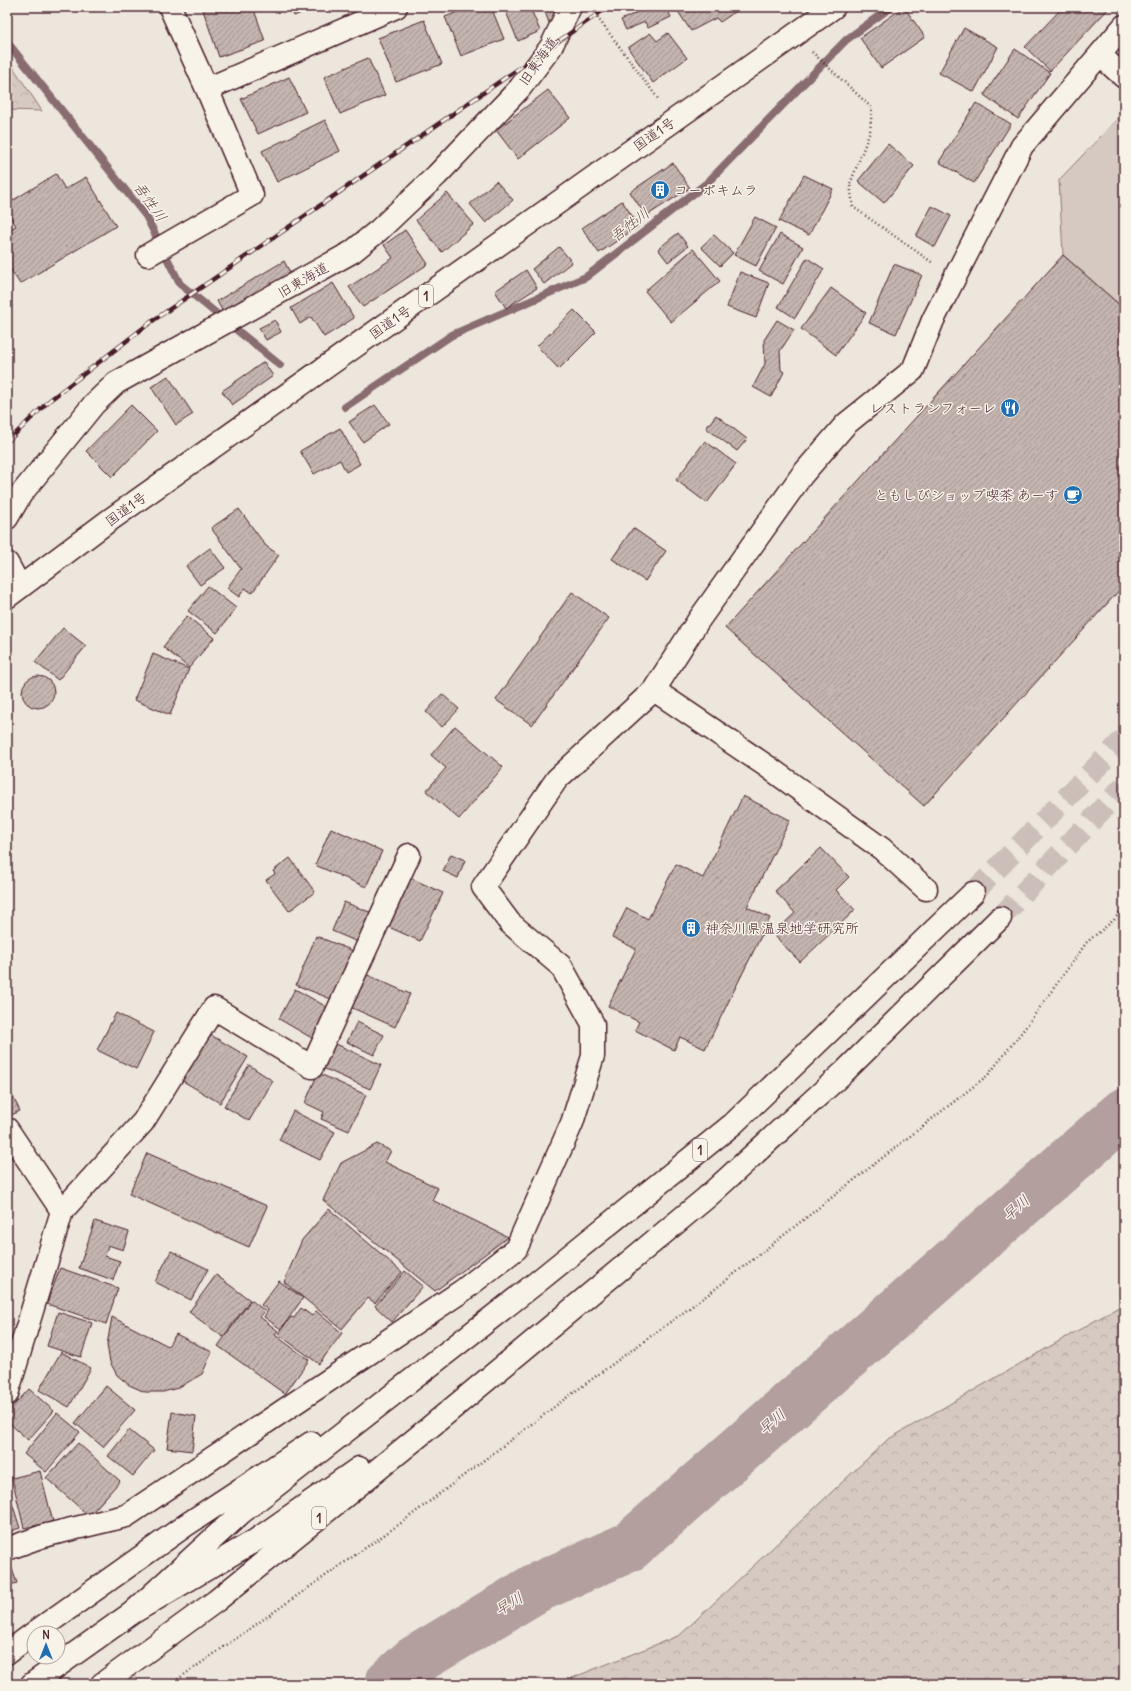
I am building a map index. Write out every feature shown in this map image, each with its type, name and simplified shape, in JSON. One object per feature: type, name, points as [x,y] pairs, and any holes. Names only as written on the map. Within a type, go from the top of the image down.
[{"type":"main road","points":[[148,255],[252,195],[170,7]]},
{"type":"main road","points":[[207,89],[396,7]]},
{"type":"main road","name":"旧東海道","points":[[7,518],[21,494],[94,404],[116,383],[352,252],[379,230],[437,175],[520,88],[551,47],[570,7]]},
{"type":"main road","name":"国道1号","points":[[14,592],[107,522],[834,7]]},
{"type":"main road","points":[[7,1549],[43,1536],[126,1516],[462,1291],[516,1249],[572,1123],[593,1056],[593,1024],[561,966],[510,923],[483,887],[557,778],[654,690],[698,622],[802,475],[846,424],[913,370],[933,320],[1022,146],[1124,26]]},
{"type":"main road","points":[[1100,55],[1124,77]]},
{"type":"main road","points":[[7,563],[14,592]]},
{"type":"main road","points":[[654,690],[768,767],[882,850],[926,889]]},
{"type":"main road","points":[[7,1394],[62,1211],[144,1122],[214,1008],[312,1067],[409,856]]},
{"type":"main road","name":"1","points":[[132,1613],[241,1513],[536,1283],[733,1124],[973,893]]},
{"type":"main road","name":"1","points":[[102,1684],[216,1601],[706,1198],[843,1073],[1000,918]]},
{"type":"main road","points":[[7,1129],[62,1211]]},
{"type":"main road","name":"1","points":[[32,1684],[132,1613],[256,1540],[368,1462],[530,1344]]},
{"type":"main road","name":"1","points":[[45,1625],[186,1525],[257,1477],[406,1384]]},
{"type":"main road","name":"1","points":[[7,1652],[26,1639]]},
{"type":"path","points":[[593,11],[674,120]]},
{"type":"path","points":[[814,56],[872,108],[870,132],[850,184],[853,207],[955,278]]},
{"type":"path","points":[[171,1684],[401,1523],[562,1401],[710,1293],[988,1075],[1088,942],[1114,920],[1124,906]]},
{"type":"green space","points":[[7,58],[42,111],[7,110]]},
{"type":"green space","points":[[1124,112],[1123,308],[1063,255],[1059,180]]},
{"type":"green space","points":[[1124,1304],[1124,1684],[557,1684],[680,1635],[887,1440]]},
{"type":"building","points":[[202,7],[253,7],[265,41],[219,57]]},
{"type":"building","points":[[291,7],[316,7],[294,16]]},
{"type":"building","points":[[470,7],[491,7],[504,39],[461,56],[445,17]]},
{"type":"building","points":[[504,7],[530,7],[540,31],[518,41]]},
{"type":"building","points":[[543,7],[557,7],[555,8],[560,21],[550,25]]},
{"type":"building","points":[[648,7],[666,7],[671,17],[648,28],[645,22],[626,30],[621,20]]},
{"type":"building","points":[[675,7],[741,8],[720,22],[716,18],[691,31]]},
{"type":"building","points":[[904,7],[925,37],[881,68],[860,38]]},
{"type":"building","points":[[1063,7],[1110,7],[1050,71],[1025,47]]},
{"type":"building","points":[[424,20],[442,64],[396,82],[378,38]]},
{"type":"building","points":[[964,28],[998,47],[974,92],[939,73]]},
{"type":"building","points":[[650,33],[657,41],[668,33],[687,58],[653,83],[628,48]]},
{"type":"building","points":[[1015,49],[1050,73],[1018,119],[984,95]]},
{"type":"building","points":[[368,58],[385,95],[340,114],[324,77]]},
{"type":"building","points":[[289,77],[306,112],[258,134],[241,99]]},
{"type":"building","points":[[548,90],[570,118],[518,159],[496,130]]},
{"type":"building","points":[[976,103],[1011,124],[974,183],[939,162]]},
{"type":"building","points":[[325,120],[340,151],[277,182],[262,151]]},
{"type":"building","points":[[888,144],[914,166],[884,203],[858,181]]},
{"type":"building","name":"コーポキムラ","points":[[673,163],[690,188],[646,216],[630,192]]},
{"type":"building","points":[[56,174],[65,189],[86,177],[116,226],[20,284],[7,264],[7,231],[16,226],[7,212],[7,204]]},
{"type":"building","points":[[804,175],[833,189],[809,235],[779,221]]},
{"type":"building","points":[[496,181],[513,200],[486,223],[470,204]]},
{"type":"building","points":[[447,193],[474,224],[442,252],[416,220]]},
{"type":"building","points":[[622,201],[639,226],[599,253],[582,228]]},
{"type":"building","points":[[932,206],[951,216],[935,247],[916,236]]},
{"type":"building","points":[[755,217],[776,228],[756,266],[734,255]]},
{"type":"building","points":[[405,230],[428,264],[363,307],[349,287],[393,258],[384,245]]},
{"type":"building","points":[[678,233],[688,246],[668,262],[658,249]]},
{"type":"building","points":[[780,234],[803,247],[783,284],[759,271]]},
{"type":"building","points":[[714,235],[733,253],[720,266],[701,247]]},
{"type":"building","points":[[559,247],[572,262],[544,284],[532,269]]},
{"type":"building","points":[[693,249],[720,281],[671,322],[645,291]]},
{"type":"building","points":[[1063,255],[1123,308],[1124,307],[1124,585],[924,806],[725,628]]},
{"type":"building","points":[[807,258],[824,269],[795,318],[778,307]]},
{"type":"building","points":[[284,261],[292,276],[225,316],[217,301]]},
{"type":"building","points":[[894,264],[922,275],[896,334],[869,323]]},
{"type":"building","points":[[526,270],[537,288],[506,308],[495,291]]},
{"type":"building","points":[[740,272],[769,283],[756,318],[727,307]]},
{"type":"building","points":[[333,283],[354,318],[324,337],[311,317],[300,324],[291,308]]},
{"type":"building","points":[[831,288],[866,313],[836,355],[801,329]]},
{"type":"building","points":[[574,310],[596,332],[559,369],[537,346]]},
{"type":"building","points":[[275,320],[281,332],[266,340],[259,328]]},
{"type":"building","points":[[777,320],[794,330],[780,351],[781,370],[784,372],[771,397],[753,387],[765,364],[764,340]]},
{"type":"building","points":[[264,362],[273,376],[232,405],[222,391]]},
{"type":"building","points":[[168,376],[193,414],[176,425],[151,387]]},
{"type":"building","points":[[131,405],[157,431],[112,477],[86,451]]},
{"type":"building","points":[[375,405],[389,424],[363,442],[349,422]]},
{"type":"building","points":[[716,415],[747,439],[737,451],[706,428]]},
{"type":"building","points":[[340,428],[360,464],[346,472],[340,460],[314,474],[300,451]]},
{"type":"building","points":[[705,441],[736,464],[707,503],[676,480]]},
{"type":"building","points":[[239,509],[266,546],[279,555],[252,593],[245,588],[239,597],[227,588],[241,569],[211,528]]},
{"type":"building","points":[[633,528],[666,551],[645,581],[612,559]]},
{"type":"building","points":[[210,548],[225,568],[200,585],[186,566]]},
{"type":"building","points":[[208,586],[236,608],[217,633],[188,611]]},
{"type":"building","points":[[572,592],[609,618],[532,725],[496,700]]},
{"type":"building","points":[[187,616],[214,638],[189,668],[163,647]]},
{"type":"building","points":[[63,628],[86,646],[58,680],[35,662]]},
{"type":"building","points":[[153,654],[189,669],[170,715],[134,700]]},
{"type":"building","points":[[38,676],[47,679],[51,683],[54,692],[51,701],[47,705],[38,708],[29,705],[25,701],[22,692],[25,683],[29,679]]},
{"type":"building","points":[[442,694],[459,709],[442,727],[426,712]]},
{"type":"building","points":[[455,726],[503,767],[459,819],[426,791],[446,768],[431,755]]},
{"type":"building","name":"神奈川県温泉地学研究所","points":[[743,796],[790,820],[747,907],[770,918],[705,1049],[680,1037],[674,1050],[635,1030],[639,1022],[608,1006],[636,949],[612,937],[627,908],[648,919],[676,864],[703,878]]},
{"type":"building","points":[[331,828],[382,851],[366,887],[315,865]]},
{"type":"building","points":[[821,848],[849,877],[836,890],[855,910],[800,962],[773,934],[795,913],[775,891]]},
{"type":"building","points":[[451,854],[465,860],[458,878],[443,871]]},
{"type":"building","points":[[290,858],[315,892],[289,911],[266,880],[275,874],[273,871]]},
{"type":"building","points":[[404,875],[443,893],[420,941],[382,924]]},
{"type":"building","points":[[344,902],[372,913],[360,943],[332,931]]},
{"type":"building","points":[[316,936],[361,954],[341,1003],[296,985]]},
{"type":"building","points":[[363,973],[410,994],[395,1027],[348,1006]]},
{"type":"building","points":[[295,989],[334,1011],[317,1041],[279,1019]]},
{"type":"building","points":[[116,1013],[154,1032],[136,1069],[97,1050]]},
{"type":"building","points":[[357,1022],[384,1035],[374,1055],[347,1042]]},
{"type":"building","points":[[204,1031],[248,1057],[220,1103],[176,1077]]},
{"type":"building","points":[[334,1043],[381,1065],[370,1089],[323,1068]]},
{"type":"building","points":[[249,1065],[273,1081],[249,1121],[224,1106]]},
{"type":"building","points":[[318,1073],[366,1095],[349,1131],[321,1119],[324,1112],[305,1103]]},
{"type":"building","points":[[7,1085],[20,1111],[7,1117]]},
{"type":"building","points":[[293,1111],[335,1132],[320,1160],[279,1140]]},
{"type":"building","points":[[377,1144],[391,1151],[385,1162],[438,1188],[432,1200],[508,1237],[435,1291],[323,1200],[341,1163]]},
{"type":"building","points":[[147,1153],[267,1206],[249,1247],[129,1194]]},
{"type":"building","points":[[329,1209],[402,1272],[375,1303],[368,1298],[342,1329],[284,1282],[302,1240]]},
{"type":"building","points":[[95,1221],[129,1232],[123,1250],[108,1245],[105,1256],[120,1261],[113,1280],[79,1268]]},
{"type":"building","points":[[171,1251],[208,1269],[191,1300],[155,1282]]},
{"type":"building","points":[[60,1268],[118,1288],[106,1324],[47,1304]]},
{"type":"building","points":[[405,1271],[423,1286],[392,1322],[375,1306]]},
{"type":"building","points":[[216,1275],[250,1300],[223,1337],[189,1312]]},
{"type":"building","points":[[279,1281],[303,1298],[281,1329],[264,1317],[268,1310],[261,1305]]},
{"type":"building","points":[[251,1300],[265,1311],[260,1317],[278,1331],[275,1335],[309,1360],[285,1394],[218,1346]]},
{"type":"building","points":[[301,1308],[312,1316],[316,1311],[342,1333],[319,1364],[278,1334],[291,1317],[294,1318]]},
{"type":"building","points":[[58,1312],[92,1323],[81,1357],[47,1346]]},
{"type":"building","points":[[112,1317],[168,1346],[176,1334],[212,1352],[202,1374],[178,1388],[163,1392],[145,1392],[129,1385],[117,1375],[110,1362],[107,1345]]},
{"type":"building","points":[[61,1352],[91,1368],[69,1407],[39,1390]]},
{"type":"building","points":[[106,1386],[135,1410],[103,1447],[75,1423]]},
{"type":"building","points":[[29,1389],[54,1411],[28,1440],[7,1421],[7,1413]]},
{"type":"building","points":[[172,1412],[196,1416],[192,1451],[167,1448]]},
{"type":"building","points":[[57,1413],[80,1432],[46,1472],[24,1454]]},
{"type":"building","points":[[129,1430],[154,1450],[133,1476],[108,1456]]},
{"type":"building","points":[[78,1443],[120,1481],[89,1516],[46,1478]]},
{"type":"building","points":[[40,1471],[53,1522],[24,1528],[12,1478]]},
{"type":"building","points":[[7,1487],[20,1528],[7,1532]]},
{"type":"building","points":[[10,1563],[17,1583],[7,1586],[7,1564]]},
{"type":"waterway","name":"吾性川","points":[[345,407],[452,335],[586,277],[707,183],[846,40],[891,7]]},
{"type":"waterway","name":"吾性川","points":[[7,42],[146,216],[180,284],[280,365]]},
{"type":"waterway","name":"早川","points":[[389,1684],[414,1661],[536,1588],[629,1547],[1124,1113]]},
{"type":"tunnel","points":[[973,893],[1124,739]]},
{"type":"tunnel","points":[[1000,918],[1124,786]]},
{"type":"railway","points":[[7,442],[50,400],[151,322],[608,7]]},
{"type":"place","name":"コーポキムラ","points":[[660,190]]},
{"type":"place","name":"レストランフォーレ","points":[[1010,408]]},
{"type":"place","name":"ともしびショップ喫茶 あーす","points":[[1073,495]]},
{"type":"place","name":"神奈川県温泉地学研究所","points":[[691,928]]}]
